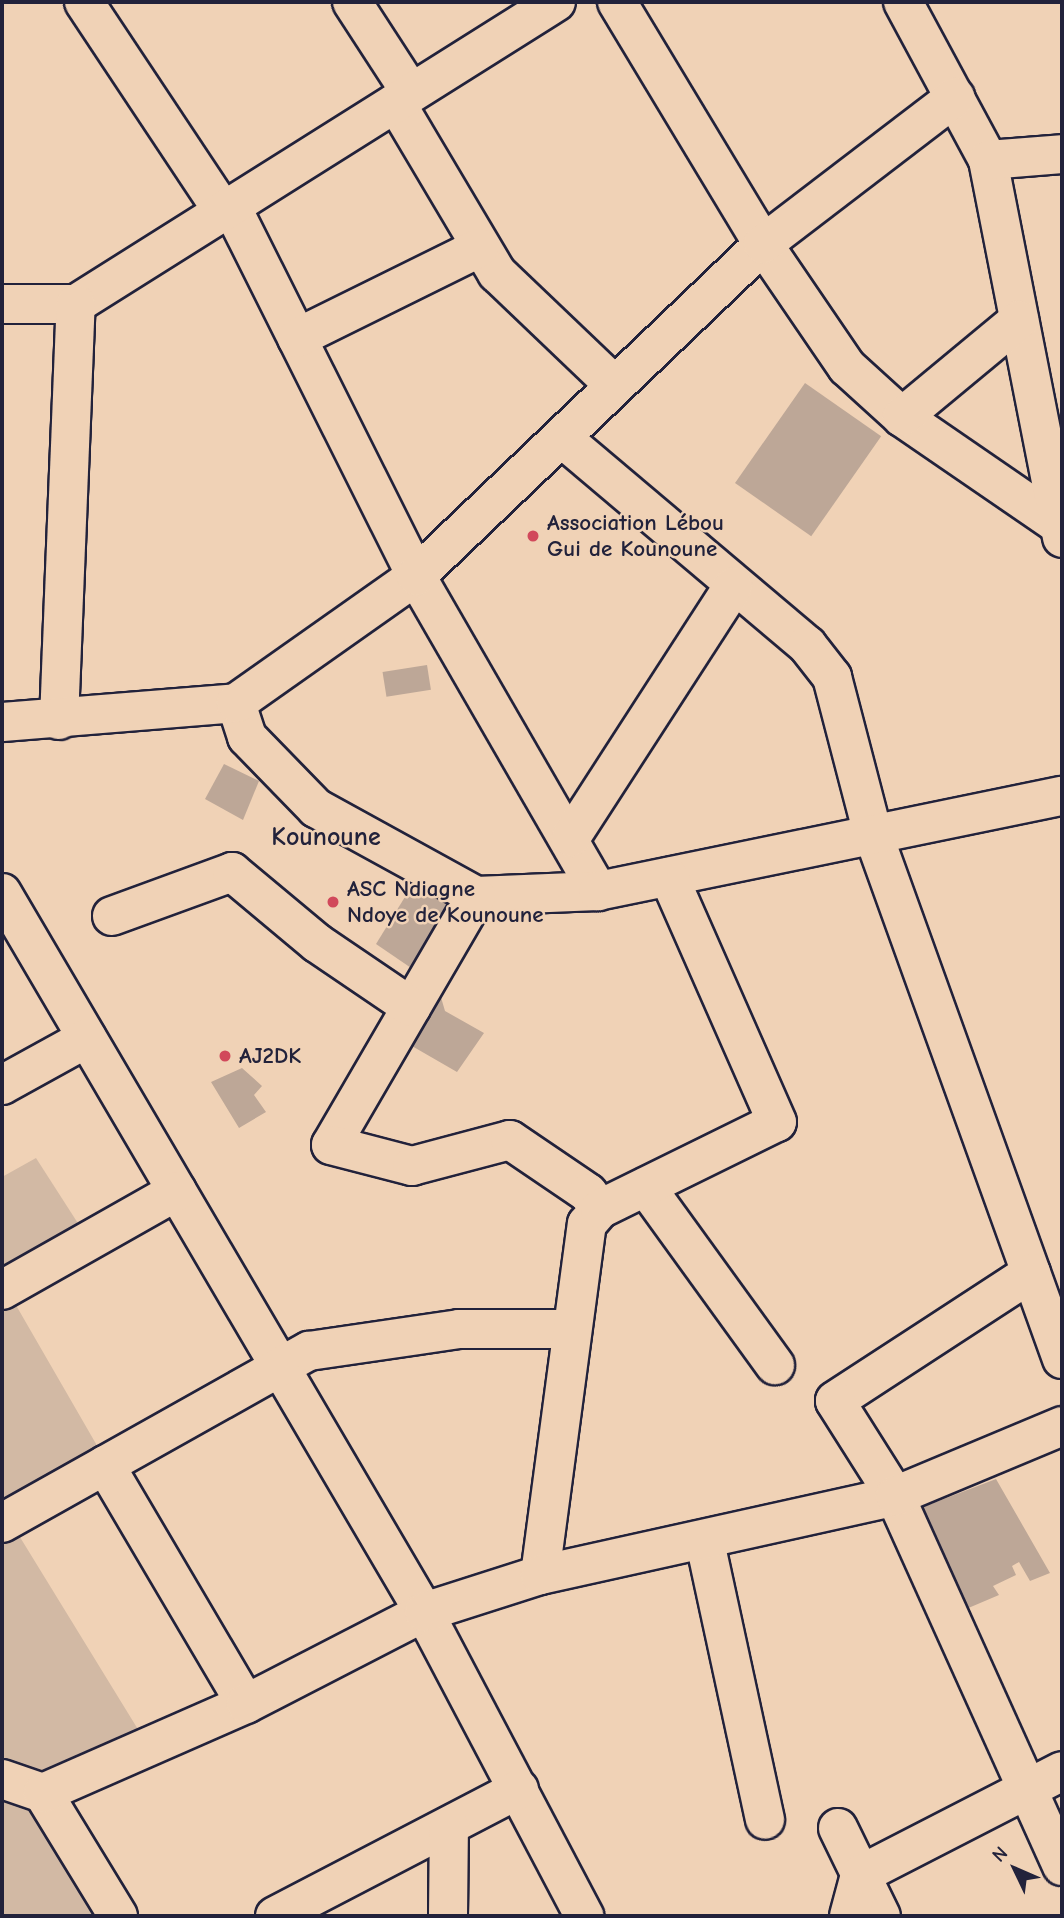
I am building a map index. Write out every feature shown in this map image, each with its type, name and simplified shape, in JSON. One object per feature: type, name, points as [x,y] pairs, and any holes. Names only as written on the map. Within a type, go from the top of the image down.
[{"type":"street","points":[[84,2],[228,209],[297,338],[416,576],[571,837],[597,891]]},
{"type":"street","points":[[352,2],[479,248],[514,293],[613,384]]},
{"type":"street","points":[[2,304],[76,304],[556,2]]},
{"type":"street","points":[[617,2],[763,244],[847,368],[902,417],[1061,533]]},
{"type":"street","points":[[903,2],[988,160],[1061,533]]},
{"type":"street","points":[[2,722],[59,720],[236,703],[416,576],[562,438],[613,384],[763,244],[955,97]]},
{"type":"street","points":[[988,160],[1062,154]]},
{"type":"street","points":[[297,338],[479,248]]},
{"type":"street","points":[[59,720],[76,304]]},
{"type":"street","points":[[902,417],[1019,320]]},
{"type":"street","points":[[562,438],[733,587],[807,645],[832,677],[873,834],[1062,1359]]},
{"type":"street","points":[[571,837],[733,587]]},
{"type":"street","points":[[236,703],[247,737],[316,807],[475,896],[597,891],[1062,796]]},
{"type":"street","points":[[112,916],[232,872],[317,943],[411,1007]]},
{"type":"street","points":[[540,1575],[568,1329],[587,1224],[600,1209],[777,1122],[669,877]]},
{"type":"street","points":[[2,893],[424,1612],[584,1916]]},
{"type":"street","points":[[475,896],[331,1145],[412,1166],[510,1140],[588,1193],[600,1209]]},
{"type":"street","points":[[2,1086],[87,1038]]},
{"type":"street","points":[[646,1186],[775,1365]]},
{"type":"street","points":[[2,1290],[177,1192]]},
{"type":"street","points":[[1031,1273],[835,1401],[895,1496],[1025,1790],[1062,1866]]},
{"type":"street","points":[[2,1523],[281,1367],[328,1346],[459,1329],[568,1329]]},
{"type":"street","points":[[43,1793],[246,1704],[424,1612],[540,1575],[705,1542],[895,1496],[1062,1426]]},
{"type":"street","points":[[105,1465],[246,1704]]},
{"type":"street","points":[[705,1542],[765,1820]]},
{"type":"street","points":[[849,1916],[860,1875],[1062,1771]]},
{"type":"street","points":[[2,1779],[43,1793],[118,1916]]},
{"type":"street","points":[[275,1916],[322,1905],[449,1826],[519,1790]]},
{"type":"street","points":[[448,1916],[449,1826]]},
{"type":"street","points":[[838,1828],[881,1916]]},
{"type":"shaded area","points":[[36,1158],[81,1228],[2,1270],[2,1177]]},
{"type":"shaded area","points":[[2,1281],[114,1475],[15,1529],[139,1731],[22,1780],[125,1916],[2,1916]]},
{"type":"building","points":[[805,383],[881,436],[811,536],[735,483]]},
{"type":"building","points":[[427,665],[431,690],[386,697],[383,672]]},
{"type":"building","points":[[224,764],[259,781],[243,820],[205,799]]},
{"type":"building","points":[[424,889],[449,905],[417,972],[376,944],[408,892]]},
{"type":"building","points":[[440,994],[445,1011],[484,1033],[457,1072],[405,1042]]},
{"type":"building","points":[[242,1068],[262,1086],[254,1095],[266,1112],[239,1128],[211,1082]]},
{"type":"building","points":[[996,1479],[1050,1573],[1030,1581],[1019,1562],[1012,1566],[1016,1575],[993,1586],[999,1595],[966,1609],[923,1507]]},
{"type":"place","name":"Association Lébou Gui de Kounoune","points":[[533,536]]},
{"type":"place","name":"ASC Ndiagne Ndoye de Kounoune","points":[[333,902]]},
{"type":"place","name":"AJ2DK","points":[[225,1056]]},
{"type":"district","name":"Kounoune","points":[[326,838]]}]
